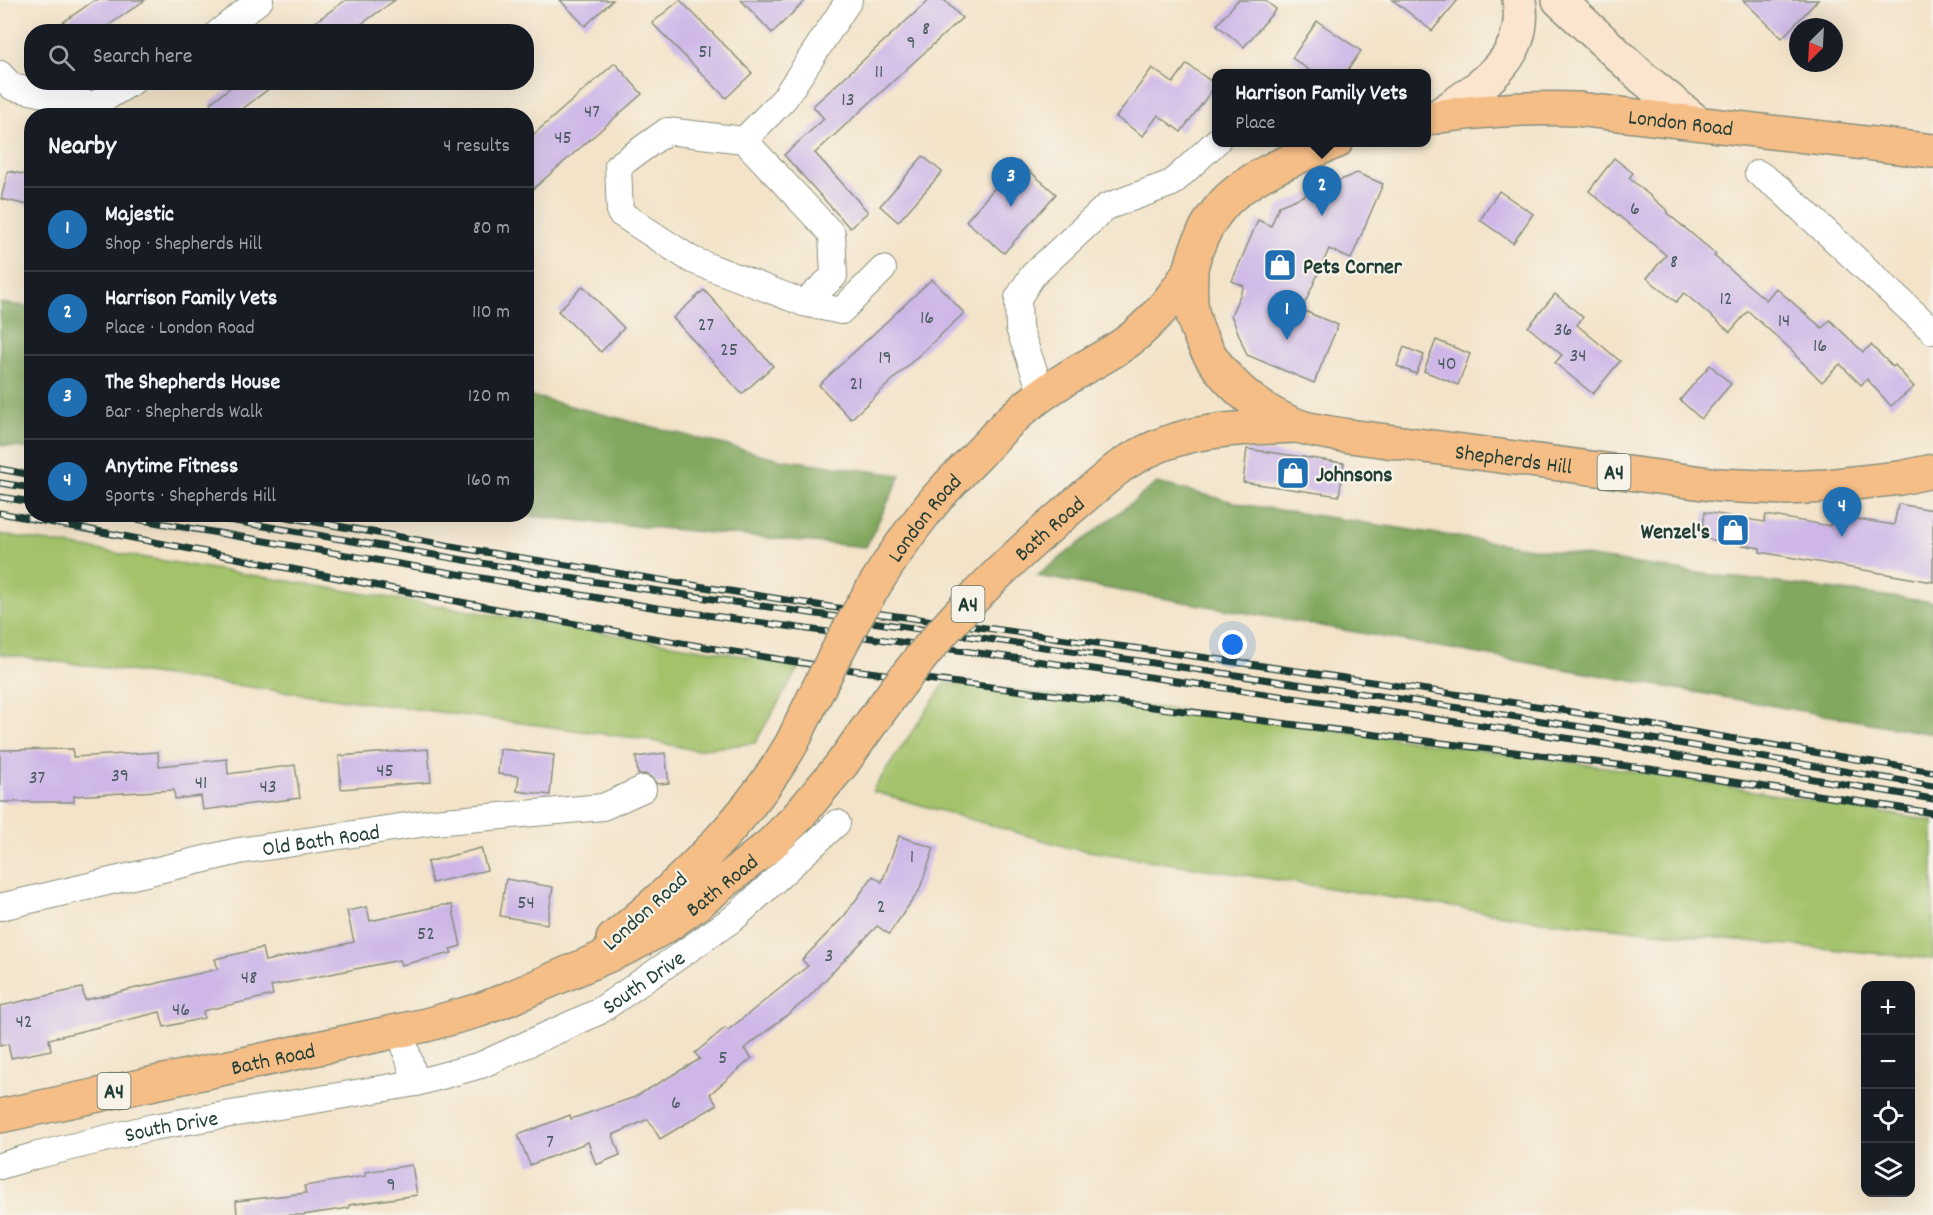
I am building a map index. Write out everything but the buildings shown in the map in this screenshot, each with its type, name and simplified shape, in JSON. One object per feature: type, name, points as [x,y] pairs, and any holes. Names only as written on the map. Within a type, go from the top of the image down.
[{"type":"main road","name":"London Road","points":[[1432,118],[1558,108],[1618,112],[1933,151]]},
{"type":"main road","name":"London Road","points":[[579,966],[641,916],[683,877],[725,833],[776,771],[840,645],[876,583],[923,514],[944,490],[1006,423],[1042,394],[1138,334],[1164,305],[1191,269],[1204,233],[1218,209],[1230,196],[1264,173],[1315,147]]},
{"type":"main road","name":"Shepherds Hill","points":[[1191,269],[1192,312],[1209,353],[1230,380],[1244,393],[1261,406],[1297,426],[1342,435],[1718,485],[1786,488],[1827,486],[1900,478],[1933,471]]},
{"type":"main road","name":"Bath Road","points":[[0,1116],[400,1030],[480,1010],[630,946],[666,926],[697,904],[779,836],[842,764],[919,660],[956,617],[993,578],[1046,529],[1118,468],[1135,456],[1192,434],[1219,429],[1297,426]]},
{"type":"street","points":[[229,24],[260,0]]},
{"type":"street","points":[[744,140],[784,99],[849,0]]},
{"type":"street","points":[[1432,118],[1487,80],[1510,55],[1519,31],[1519,0]]},
{"type":"street","points":[[1559,0],[1643,78],[1697,122]]},
{"type":"street","points":[[0,74],[12,87],[24,90]]},
{"type":"street","points":[[26,90],[94,105],[119,90]]},
{"type":"street","points":[[804,303],[834,276],[832,234],[744,140],[667,131],[618,166],[620,213],[692,260],[804,303],[841,311],[883,269]]},
{"type":"street","points":[[1042,394],[1019,328],[1018,298],[1032,276],[1106,207],[1172,183],[1212,146]]},
{"type":"street","points":[[1758,173],[1780,189],[1933,331]]},
{"type":"street","name":"Old Bath Road","points":[[0,907],[239,851],[434,822],[603,807],[644,789]]},
{"type":"street","name":"South Drive","points":[[0,1166],[153,1127],[416,1083],[481,1065],[598,1012],[734,918],[837,823]]},
{"type":"street","points":[[400,1030],[416,1083]]},
{"type":"green space","points":[[0,303],[24,306],[24,448],[0,445]]},
{"type":"green space","points":[[534,397],[780,459],[901,475],[866,547],[534,516]]},
{"type":"green space","points":[[1157,483],[1246,505],[1705,574],[1933,602],[1933,734],[1037,576]]},
{"type":"green space","points":[[0,534],[800,665],[755,743],[694,750],[643,739],[0,654]]},
{"type":"green space","points":[[945,683],[1248,718],[1634,771],[1933,821],[1933,959],[1543,921],[1070,848],[872,791]]},
{"type":"railway","points":[[0,469],[24,474]]},
{"type":"railway","points":[[0,483],[24,487]]},
{"type":"railway","points":[[0,497],[24,501]]},
{"type":"railway","points":[[0,513],[24,517]]},
{"type":"railway","points":[[49,522],[518,613],[829,667],[1643,768],[1933,813]]},
{"type":"railway","points":[[154,522],[657,608],[1593,742],[1933,799]]},
{"type":"railway","points":[[240,522],[576,579],[1414,701],[1933,786]]},
{"type":"railway","points":[[315,522],[485,552],[830,607],[1215,659],[1543,707],[1933,772]]},
{"type":"place","name":"The Shepherds House","points":[[1011,207]]},
{"type":"place","name":"Harrison Family Vets","points":[[1322,216]]},
{"type":"place","name":"Pets Corner","points":[[1280,265]]},
{"type":"place","name":"Majestic","points":[[1287,340]]},
{"type":"place","name":"Johnsons","points":[[1293,473]]},
{"type":"place","name":"Wenzel's","points":[[1733,530]]},
{"type":"place","name":"Anytime Fitness","points":[[1842,537]]}]
